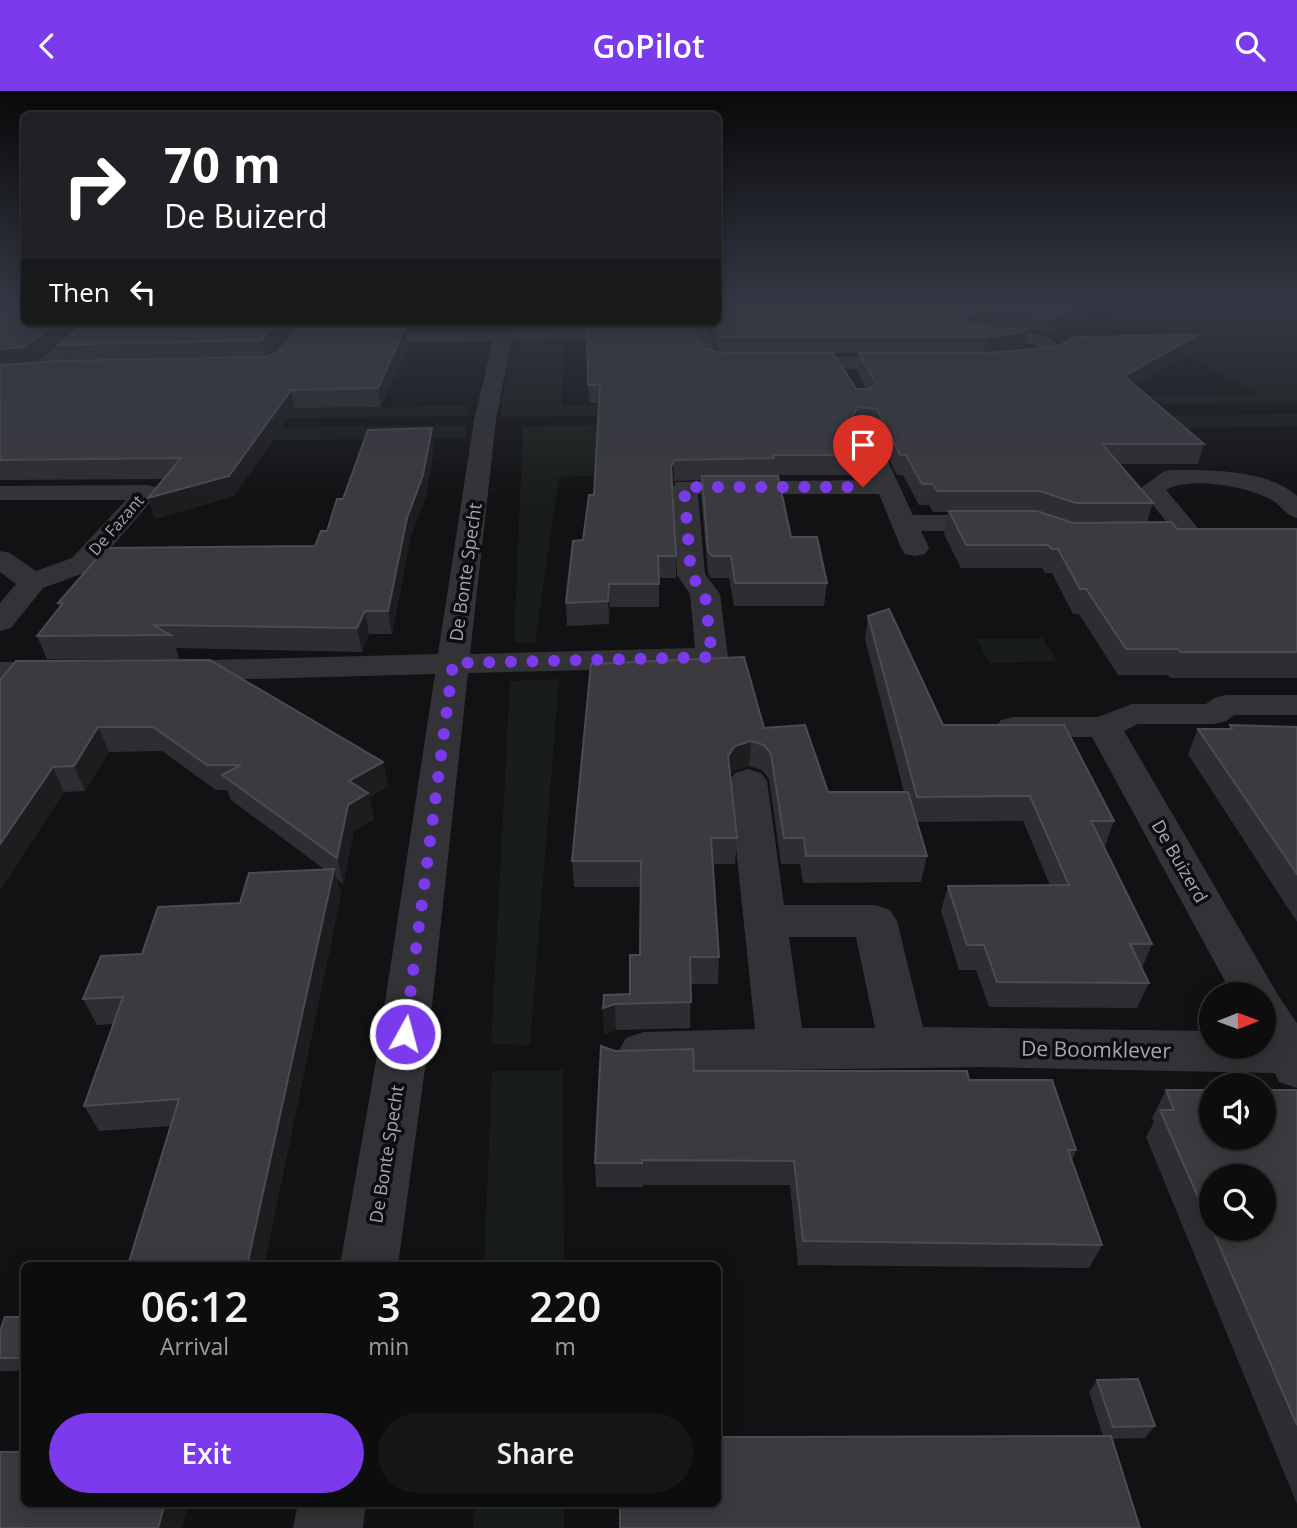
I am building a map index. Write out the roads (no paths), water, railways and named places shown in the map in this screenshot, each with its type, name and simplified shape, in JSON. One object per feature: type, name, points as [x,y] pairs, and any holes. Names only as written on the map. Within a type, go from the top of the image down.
[{"type":"street","points":[[33,374],[39,369]]},
{"type":"street","name":"De Bonte Specht","points":[[369,1262],[401,1061],[485,420],[496,369]]},
{"type":"street","points":[[843,369],[850,381]]},
{"type":"street","points":[[11,375],[66,370]]},
{"type":"street","points":[[864,434],[915,548]]},
{"type":"street","points":[[1164,535],[1204,535],[1152,489],[1171,477],[1231,478],[1280,494],[1297,510]]},
{"type":"street","points":[[142,671],[712,657],[705,594],[691,575],[675,482],[888,487]]},
{"type":"street","name":"De Fazant","points":[[0,493],[147,492],[82,564],[33,582]]},
{"type":"street","points":[[903,523],[1022,523]]},
{"type":"street","points":[[0,559],[33,582],[0,622]]},
{"type":"street","points":[[225,671],[272,699]]},
{"type":"street","points":[[0,672],[87,672]]},
{"type":"street","points":[[993,727],[1104,727],[1132,714],[1214,714],[1226,705],[1297,705]]},
{"type":"street","name":"De Buizerd","points":[[1104,727],[1248,982]]},
{"type":"street","points":[[747,781],[780,1048]]},
{"type":"street","points":[[765,921],[875,921],[903,1047]]},
{"type":"street","points":[[1276,1030],[1293,1060]]},
{"type":"street","name":"De Boomklever","points":[[616,1053],[903,1047],[1293,1060]]},
{"type":"street","points":[[328,1528],[331,1507]]}]
